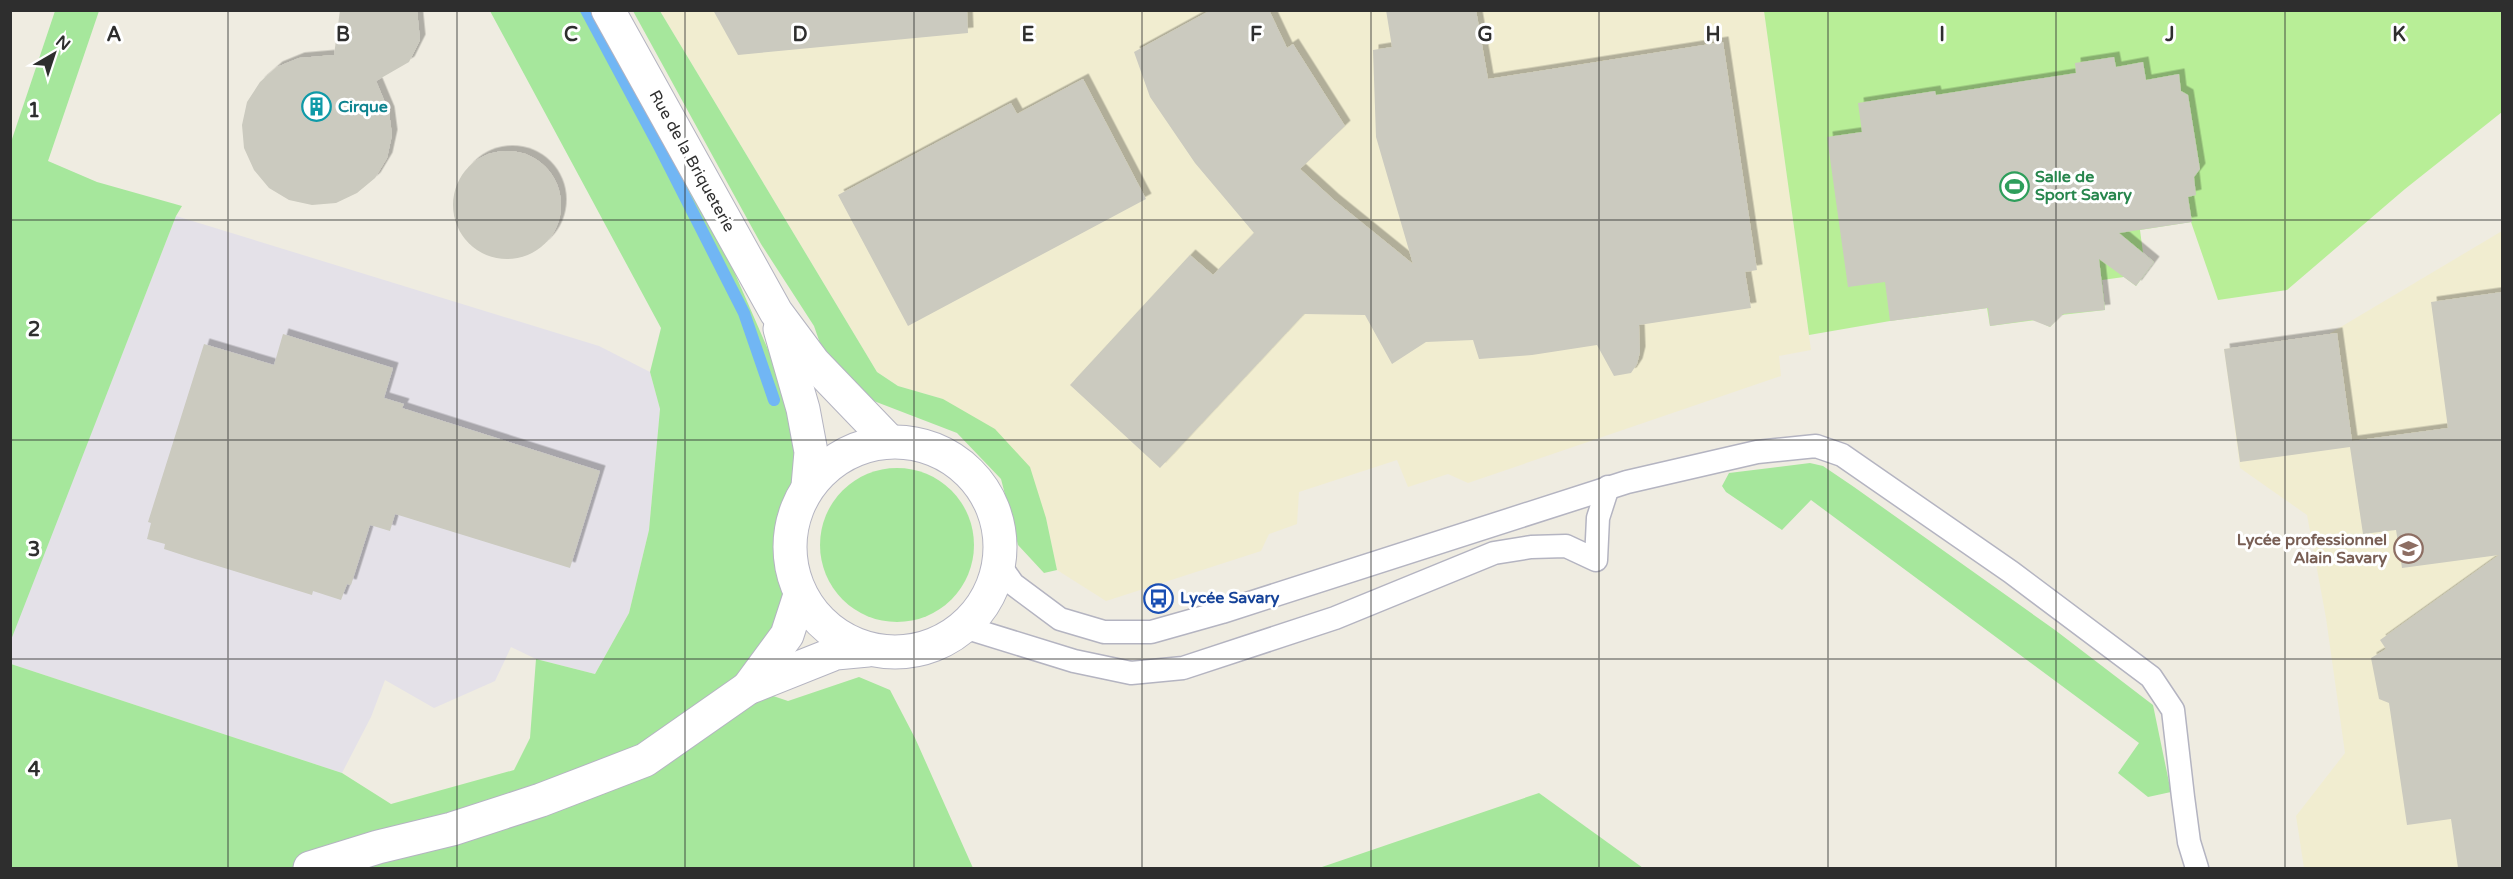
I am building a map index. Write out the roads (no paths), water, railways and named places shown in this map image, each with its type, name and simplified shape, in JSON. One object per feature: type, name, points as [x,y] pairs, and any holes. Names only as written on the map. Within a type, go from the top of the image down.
[{"type":"street","name":"Rue de la Briqueterie","points":[[608,10],[776,312],[814,363],[889,441]]},
{"type":"street","name":"Rue de la Briqueterie","points":[[776,312],[803,409],[811,452],[808,486]]},
{"type":"street","points":[[310,868],[378,847],[452,829],[541,800],[645,760],[748,688],[827,656],[868,650],[910,653],[931,646],[964,627],[980,609],[993,588],[999,564],[1000,541],[996,517],[987,496],[973,477],[955,461],[934,450],[912,443],[889,441],[865,445],[843,454],[823,468],[808,486],[790,527],[790,567],[800,595],[812,614],[828,629],[868,650]]},
{"type":"street","points":[[748,688],[787,635],[800,595]]},
{"type":"lane","points":[[999,564],[1013,584],[1060,619],[1104,632],[1151,633],[1608,487],[1756,452],[1816,446],[1842,455],[2011,572],[2151,677],[2173,710],[2189,842],[2197,868]]},
{"type":"lane","points":[[964,627],[1074,661],[1131,673],[1184,668],[1335,618],[1494,553],[1566,546],[1596,560],[1598,518],[1608,487]]},
{"type":"waterway","points":[[586,10],[660,148],[744,313],[774,400]]},
{"type":"place","name":"Cirque","points":[[317,107]]},
{"type":"place","name":"Salle de Sport Savary","points":[[2014,186]]},
{"type":"place","name":"Lycée professionnel Alain Savary","points":[[2408,549]]},
{"type":"place","name":"Lycée Savary","points":[[1159,598]]}]
